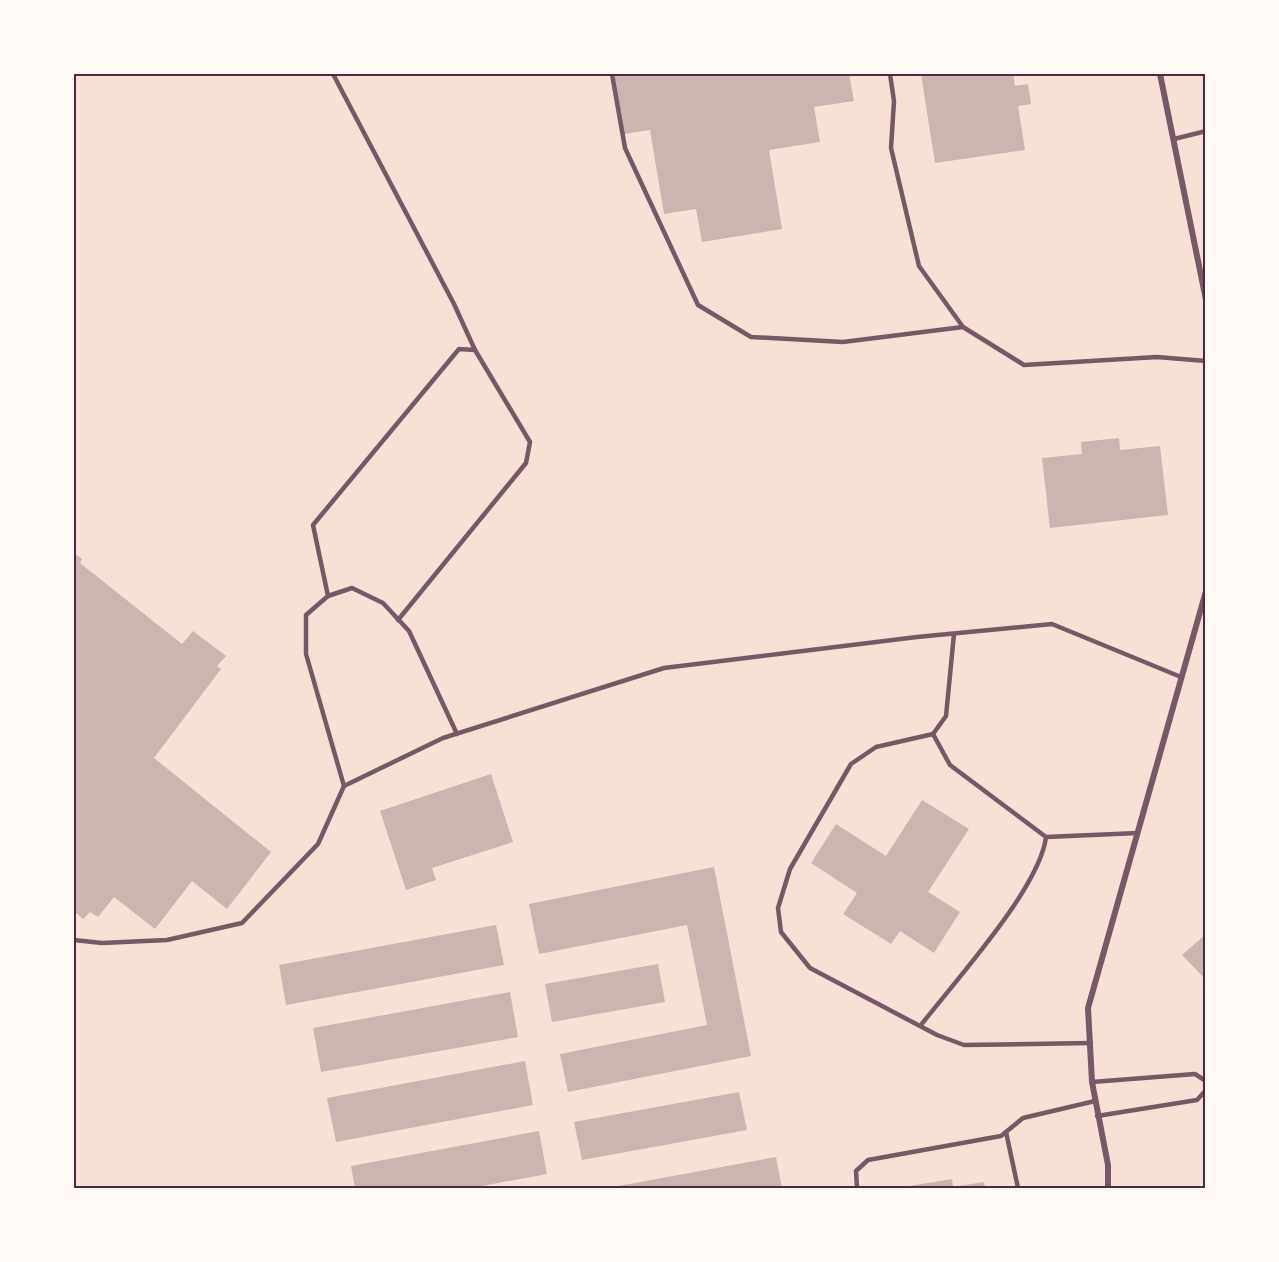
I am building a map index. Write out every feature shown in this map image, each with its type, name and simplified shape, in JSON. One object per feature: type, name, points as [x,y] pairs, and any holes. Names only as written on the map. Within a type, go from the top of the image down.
[{"type":"street","points":[[1160,74],[1206,300]]},
{"type":"street","points":[[1108,1188],[1108,1165],[1092,1082],[1092,1043],[1088,1008],[1206,591]]},
{"type":"lane","points":[[333,74],[476,350],[530,442],[526,463],[398,620]]},
{"type":"lane","points":[[612,74],[625,148],[699,305],[751,337],[843,342],[963,327]]},
{"type":"lane","points":[[890,74],[894,101],[891,148],[919,266],[963,327],[1024,365],[1157,357],[1206,361]]},
{"type":"lane","points":[[1174,139],[1206,131]]},
{"type":"lane","points":[[328,596],[313,525],[459,349],[476,350]]},
{"type":"lane","points":[[74,940],[102,943],[167,940],[242,923],[318,844],[344,786],[306,654],[306,615],[328,596],[352,588],[382,603],[409,631],[457,734]]},
{"type":"lane","points":[[344,786],[457,734],[664,668],[1052,624],[1181,677]]},
{"type":"lane","points":[[954,634],[946,716],[933,734],[876,747],[851,764],[790,869],[778,908],[781,932],[810,968],[937,1035],[964,1045],[1092,1043]]},
{"type":"lane","points":[[933,734],[950,765],[1046,837],[1138,833]]},
{"type":"lane","points":[[921,1025],[1023,894],[1044,854],[1046,837]]},
{"type":"lane","points":[[1205,989],[1206,997]]},
{"type":"lane","points":[[1092,1082],[1195,1074],[1206,1081]]},
{"type":"lane","points":[[1097,1116],[1197,1100],[1206,1090]]},
{"type":"lane","points":[[857,1188],[856,1171],[868,1160],[1001,1136],[1023,1118],[1095,1101]]},
{"type":"lane","points":[[1006,1132],[1018,1188]]},
{"type":"building","points":[[614,74],[849,74],[854,101],[814,107],[820,142],[769,150],[782,229],[702,242],[696,209],[664,214],[650,130],[624,134]]},
{"type":"building","points":[[921,74],[1013,74],[1015,86],[1028,84],[1031,104],[1018,106],[1025,150],[935,163]]},
{"type":"building","points":[[1119,438],[1120,450],[1160,446],[1168,515],[1050,528],[1042,458],[1082,454],[1081,442]]},
{"type":"building","points":[[74,553],[82,559],[80,563],[182,644],[193,631],[226,656],[217,666],[221,669],[154,758],[271,852],[227,909],[192,881],[155,929],[114,897],[98,917],[90,912],[83,919],[74,911]]},
{"type":"building","points":[[491,774],[513,842],[432,868],[436,880],[406,890],[380,811]]},
{"type":"building","points":[[922,800],[969,829],[928,892],[960,912],[934,953],[900,931],[891,944],[843,914],[857,893],[811,863],[836,824],[886,856]]},
{"type":"building","points":[[714,867],[751,1056],[568,1092],[560,1054],[707,1025],[687,925],[539,954],[529,904]]},
{"type":"building","points":[[496,925],[504,965],[286,1005],[279,965]]},
{"type":"building","points":[[1206,934],[1206,980],[1182,955]]},
{"type":"building","points":[[658,964],[665,1002],[552,1022],[545,984]]},
{"type":"building","points":[[510,992],[518,1037],[321,1072],[313,1028]]},
{"type":"building","points":[[525,1061],[533,1105],[336,1142],[327,1098]]},
{"type":"building","points":[[739,1092],[747,1130],[582,1160],[574,1122]]},
{"type":"building","points":[[539,1131],[547,1174],[471,1188],[355,1188],[351,1166]]},
{"type":"building","points":[[776,1157],[782,1188],[613,1187]]},
{"type":"building","points":[[952,1179],[953,1187],[984,1182],[985,1188],[897,1188]]}]
